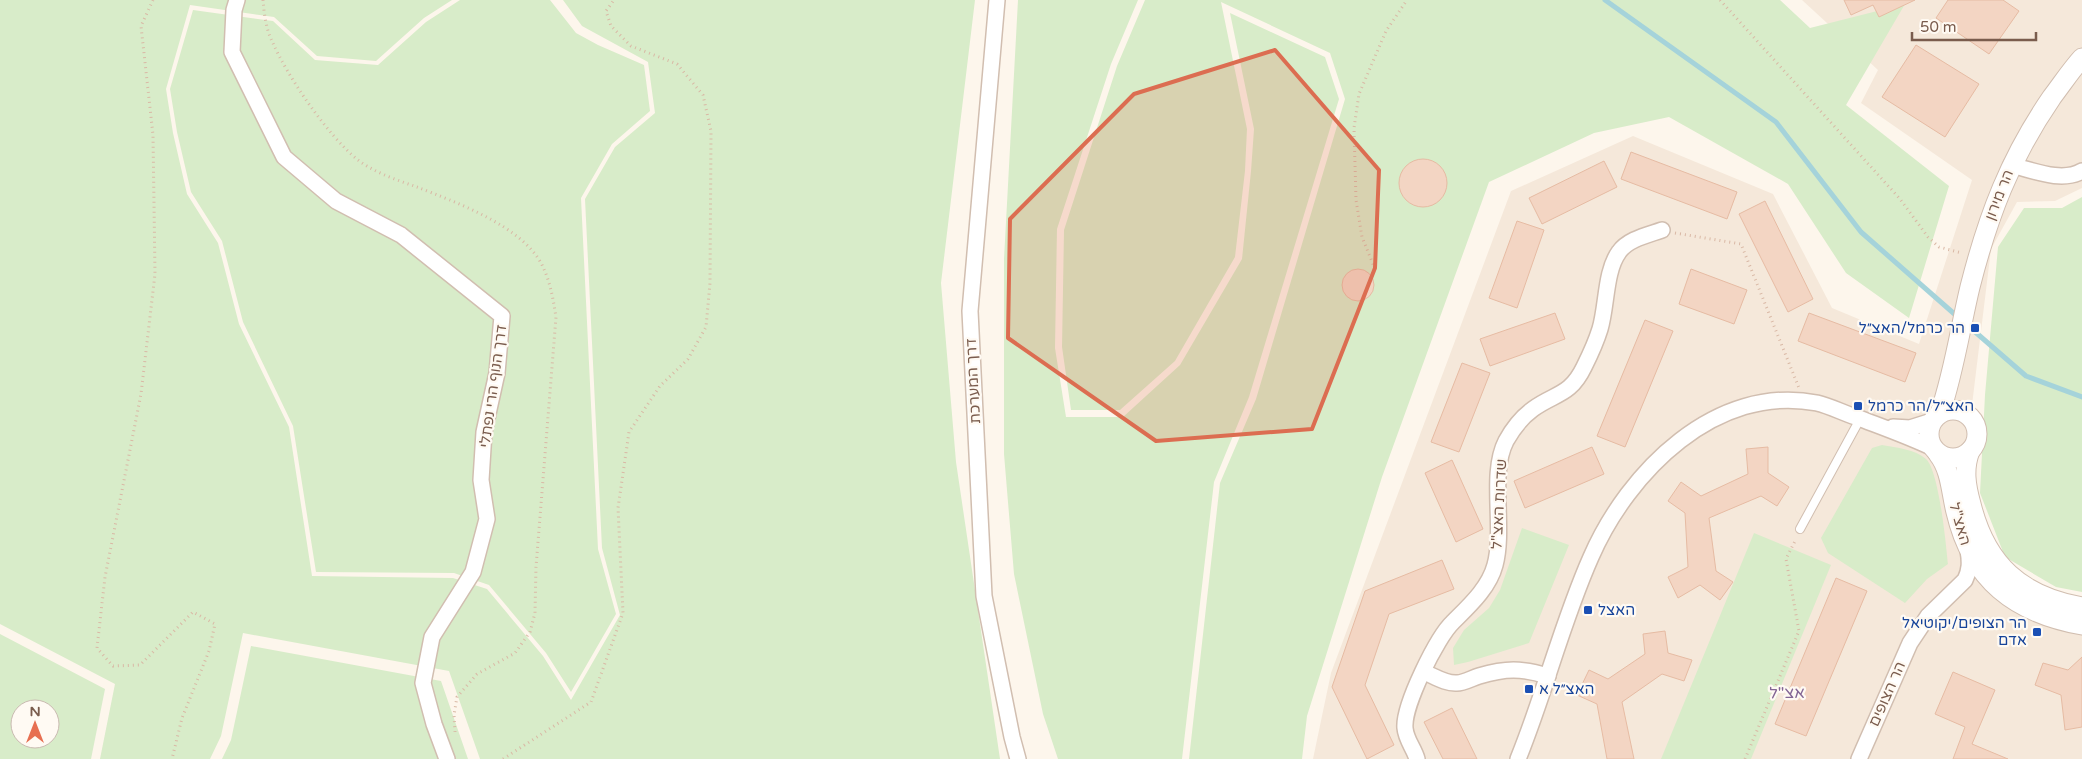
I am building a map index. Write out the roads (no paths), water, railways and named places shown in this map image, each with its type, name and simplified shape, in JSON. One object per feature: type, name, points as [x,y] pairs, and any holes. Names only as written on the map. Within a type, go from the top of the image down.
[{"type":"street","name":"דרך הנוף הרי נפתלי","points":[[237,0],[234,10],[232,52],[284,157],[336,201],[401,235],[502,316],[496,373],[484,432],[481,480],[487,519],[472,572],[432,637],[423,683],[434,724],[447,759]]},
{"type":"street","name":"דרך המערכת","points":[[997,0],[970,311],[984,596],[1018,759]]},
{"type":"street","name":"הר מירון","points":[[1936,417],[1949,389],[1986,230],[2011,165],[2032,126],[2082,58]]},
{"type":"street","points":[[2011,165],[2057,176],[2076,175],[2082,171]]},
{"type":"street","name":"שדרות האצ\"ל","points":[[1417,759],[1408,742],[1405,727],[1408,707],[1440,638],[1452,623],[1471,605],[1485,586],[1495,566],[1498,544],[1499,460],[1506,442],[1518,424],[1533,409],[1572,387],[1583,369],[1600,328],[1612,265],[1619,251],[1630,242],[1662,230]]},
{"type":"street","name":"הר מירון","points":[[1958,350],[1959,389],[1967,414]]},
{"type":"street","points":[[1518,759],[1591,556],[1614,512],[1644,472],[1678,442],[1713,419],[1750,404],[1783,400],[1817,403],[1866,421],[1954,458],[1962,457],[1976,443],[1977,431],[1973,420],[1967,414],[1956,410],[1936,417],[1921,426],[1900,428],[1866,421]]},
{"type":"street","points":[[1936,417],[1928,433],[1936,451]]},
{"type":"street","name":"האצ\"ל","points":[[1936,451],[1947,468],[1958,521],[1968,550],[1985,576],[1996,586]]},
{"type":"street","name":"האצ\"ל","points":[[1970,451],[1966,467],[1967,488],[1983,542],[1990,552],[2005,571],[2036,593],[2057,602],[2082,607]]},
{"type":"street","name":"הר הצופים","points":[[1859,759],[1910,643],[1928,616],[1960,587],[1969,573],[1968,550]]},
{"type":"street","points":[[1960,587],[1979,583],[1996,586],[2031,610],[2055,620],[2082,625]]},
{"type":"street","points":[[1424,672],[1447,682],[1458,683],[1491,672],[1511,668],[1548,676]]},
{"type":"lane","points":[[1800,530],[1866,421]]},
{"type":"waterway","points":[[1605,0],[1776,122],[1861,232],[1959,318]]},
{"type":"waterway","points":[[1966,324],[2026,376],[2082,397]]},
{"type":"place","name":"הר כרמל/האצ״ל","points":[[1975,328]]},
{"type":"place","name":"האצ״ל/הר כרמל","points":[[1858,406]]},
{"type":"place","name":"האצל","points":[[1588,610]]},
{"type":"place","name":"הר הצופים/יקוטיאל אדם","points":[[2037,632]]},
{"type":"place","name":"האצ״ל א","points":[[1529,689]]},
{"type":"district","name":"אצ\"ל","points":[[1787,692]]}]
